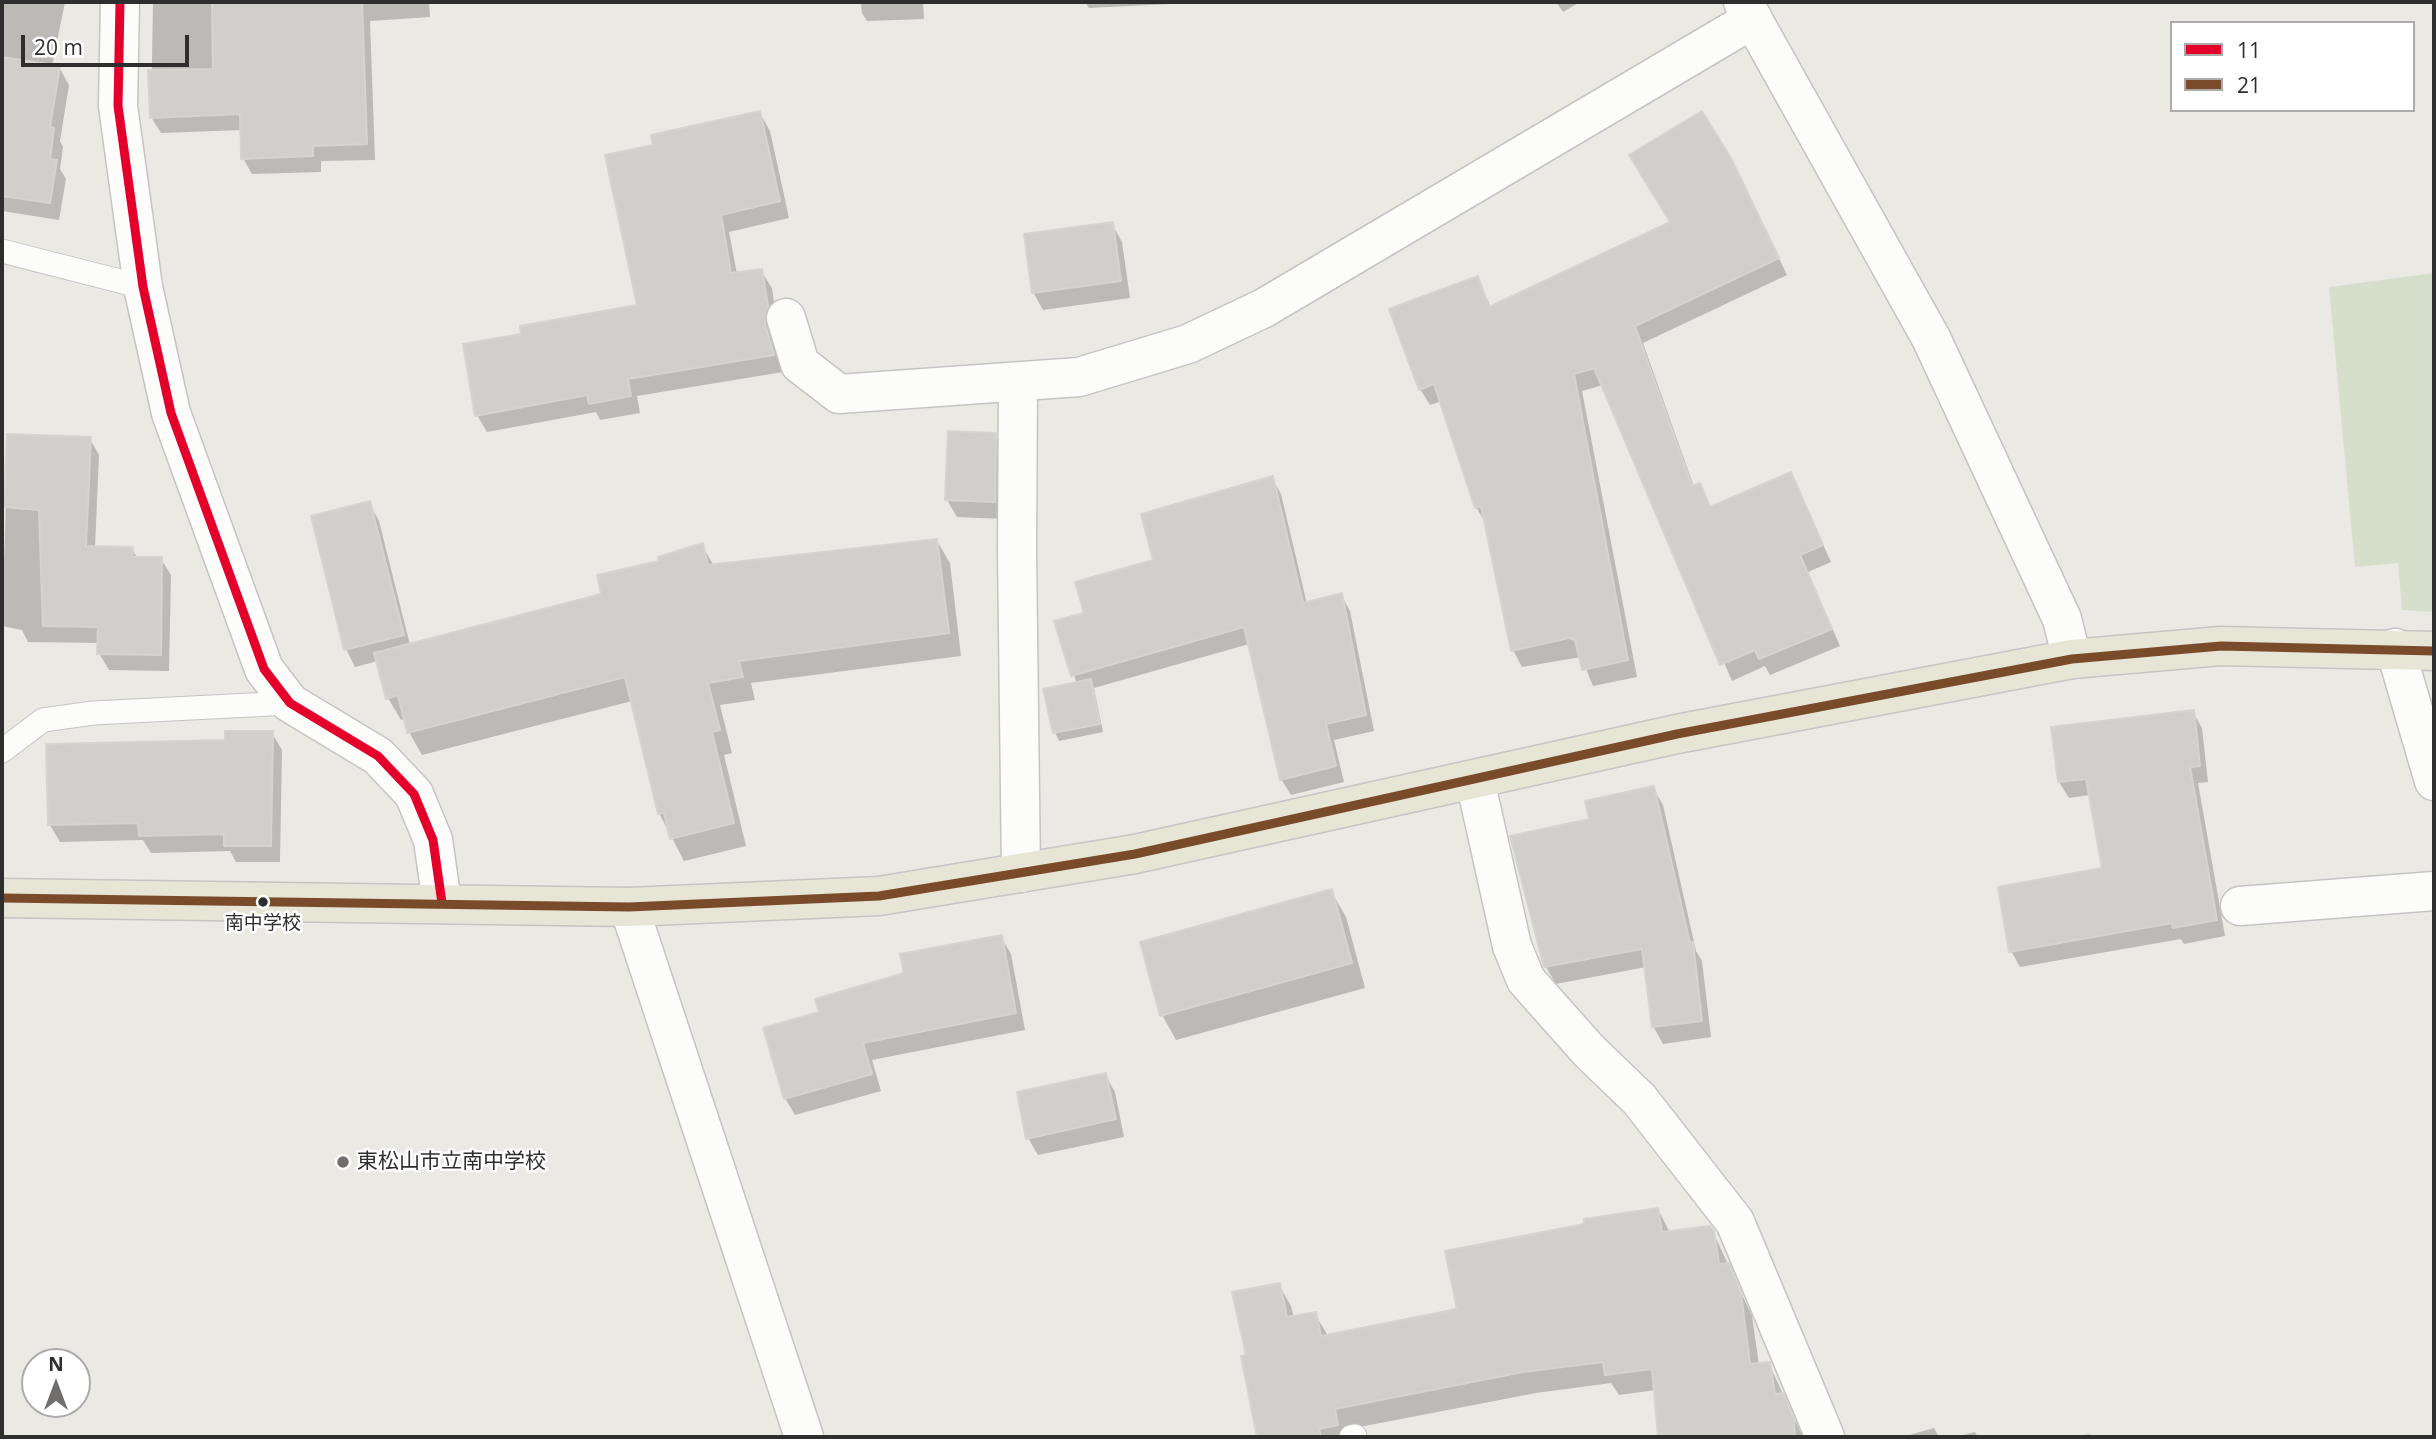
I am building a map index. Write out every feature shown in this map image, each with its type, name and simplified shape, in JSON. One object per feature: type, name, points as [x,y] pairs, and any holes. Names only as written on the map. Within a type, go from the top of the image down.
[{"type":"main road","points":[[2,898],[629,907],[879,896],[1135,854],[1677,734],[2072,659],[2221,646],[2434,651]]},
{"type":"street","points":[[120,2],[118,106],[143,287],[171,413],[264,669],[290,703],[378,756],[414,794],[433,840],[442,903]]},
{"type":"street","points":[[786,318],[800,363],[839,394],[1018,383],[1091,374],[1188,344],[1264,308],[1748,10],[1931,338],[2062,620],[2072,659]]},
{"type":"street","points":[[1018,383],[1021,873]]},
{"type":"street","points":[[2395,648],[2434,781]]},
{"type":"street","points":[[1475,780],[1512,946],[1526,980],[1589,1051],[1639,1099],[1735,1222],[1825,1437]]},
{"type":"street","points":[[2240,906],[2434,891]]},
{"type":"street","points":[[629,907],[804,1437]]},
{"type":"lane","points":[[2,251],[143,287]]},
{"type":"lane","points":[[2,751],[43,720],[93,712],[290,703]]},
{"type":"green space","points":[[2434,273],[2434,612],[2402,610],[2398,563],[2355,567],[2329,287]]},
{"type":"building","points":[[212,2],[362,2],[367,144],[313,146],[313,156],[241,159],[240,114],[150,118],[148,70],[213,69]]},
{"type":"building","points":[[2,57],[60,66],[50,127],[54,128],[50,159],[57,160],[50,203],[2,196]]},
{"type":"building","points":[[760,111],[780,201],[721,215],[731,273],[762,269],[768,306],[765,324],[774,355],[628,379],[631,396],[589,404],[587,395],[475,416],[463,344],[521,334],[520,326],[637,305],[605,155],[653,145],[651,135]]},
{"type":"building","points":[[1702,111],[1731,158],[1779,258],[1635,326],[1692,486],[1700,483],[1710,507],[1791,472],[1823,545],[1800,555],[1832,629],[1759,659],[1755,650],[1720,665],[1594,368],[1574,374],[1628,660],[1582,670],[1575,640],[1569,638],[1511,651],[1481,506],[1475,508],[1434,384],[1419,390],[1389,309],[1478,276],[1489,307],[1670,222],[1629,155]]},
{"type":"building","points":[[1113,222],[1121,281],[1032,293],[1024,234]]},
{"type":"building","points":[[948,431],[996,433],[995,502],[945,500]]},
{"type":"building","points":[[7,434],[91,437],[86,546],[133,547],[132,557],[162,557],[161,655],[97,654],[98,627],[43,626],[39,510],[4,507]]},
{"type":"building","points":[[1273,476],[1303,603],[1342,593],[1366,715],[1326,724],[1336,766],[1280,780],[1244,627],[1071,676],[1054,621],[1084,613],[1075,582],[1153,560],[1141,514]]},
{"type":"building","points":[[370,501],[404,635],[344,650],[311,516]]},
{"type":"building","points":[[937,539],[949,633],[739,661],[743,677],[708,683],[720,730],[712,732],[734,823],[670,839],[664,813],[658,814],[625,677],[407,733],[398,695],[386,699],[374,653],[601,594],[597,575],[659,561],[658,557],[703,543],[708,565]]},
{"type":"building","points":[[1091,679],[1100,724],[1053,733],[1043,689]]},
{"type":"building","points":[[2194,710],[2200,766],[2190,767],[2217,920],[2173,928],[2172,923],[2009,952],[1998,887],[2102,868],[2086,779],[2058,782],[2051,727]]},
{"type":"building","points":[[225,731],[273,731],[271,846],[224,846],[224,834],[139,836],[138,823],[48,825],[46,744],[225,740]]},
{"type":"building","points":[[1654,786],[1690,943],[1693,942],[1702,1021],[1652,1027],[1642,949],[1544,967],[1510,836],[1589,819],[1585,801]]},
{"type":"building","points":[[1332,889],[1352,963],[1160,1016],[1140,942]]},
{"type":"building","points":[[1002,935],[1016,1013],[863,1043],[872,1074],[784,1099],[763,1028],[819,1012],[815,999],[904,973],[900,954]]},
{"type":"building","points":[[1106,1073],[1116,1119],[1026,1139],[1017,1092]]},
{"type":"building","points":[[1658,1208],[1662,1232],[1710,1226],[1714,1231],[1719,1264],[1729,1263],[1741,1293],[1750,1364],[1770,1362],[1775,1394],[1783,1393],[1794,1419],[1795,1437],[1658,1437],[1652,1369],[1605,1375],[1603,1362],[1523,1372],[1335,1409],[1338,1425],[1319,1429],[1321,1437],[1257,1437],[1241,1356],[1246,1355],[1232,1292],[1280,1283],[1287,1317],[1316,1312],[1321,1336],[1457,1309],[1445,1251],[1584,1224],[1584,1219]]},
{"type":"transit line","name":"11","points":[[120,2],[118,106],[143,287],[171,413],[264,669],[290,703],[378,756],[414,794],[433,840],[442,903]]},
{"type":"transit line","name":"21","points":[[2,898],[629,907],[879,896],[1135,854],[1677,734],[2072,659],[2221,646],[2434,651]]},
{"type":"place","name":"南中学校","points":[[263,902]]},
{"type":"place","name":"東松山市立南中学校","points":[[343,1162]]}]
